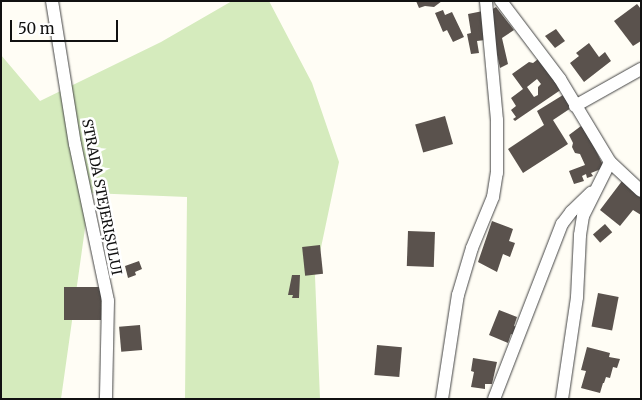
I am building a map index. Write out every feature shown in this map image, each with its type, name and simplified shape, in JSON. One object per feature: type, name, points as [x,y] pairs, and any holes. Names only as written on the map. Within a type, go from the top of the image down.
[{"type":"street","name":"STRADA STEJERIȘULUI","points":[[52,1],[76,144],[108,301],[106,399]]},
{"type":"street","points":[[442,399],[458,295],[472,248],[493,196],[497,173],[498,120],[486,1]]},
{"type":"street","points":[[501,1],[560,79],[610,162],[641,191]]},
{"type":"street","points":[[575,106],[641,69]]},
{"type":"street","points":[[562,399],[577,297],[580,236],[583,216],[610,162]]},
{"type":"street","points":[[494,399],[562,224],[571,212],[596,188]]},
{"type":"green space","points":[[232,1],[269,1],[312,83],[339,162],[315,276],[320,399],[185,399],[187,197],[90,193],[61,399],[1,399],[1,55],[40,101],[161,42]]},
{"type":"building","points":[[416,1],[442,1],[434,7],[425,6],[419,8]]},
{"type":"building","points":[[637,4],[641,9],[641,41],[633,46],[614,21]]},
{"type":"building","points":[[496,7],[514,30],[502,38],[508,64],[500,68],[491,27],[491,10]]},
{"type":"building","points":[[443,10],[445,15],[452,12],[464,37],[453,42],[447,30],[443,32],[435,13]]},
{"type":"building","points":[[483,11],[485,40],[477,41],[479,53],[471,54],[467,34],[471,33],[468,14]]},
{"type":"building","points":[[556,29],[565,41],[555,48],[545,36]]},
{"type":"building","points":[[589,43],[599,57],[605,52],[611,61],[584,82],[570,63],[579,56],[576,53]]},
{"type":"building","points":[[542,56],[562,89],[515,121],[513,119],[516,117],[511,110],[516,106],[511,98],[523,89],[512,74],[529,62],[533,63]],"holes":[[[537,79],[541,84],[538,87],[538,95],[534,97],[527,87]]]},
{"type":"building","points":[[563,95],[571,108],[553,120],[568,144],[523,173],[508,149],[544,125],[537,111]]},
{"type":"building","points":[[445,116],[453,144],[423,152],[415,125]]},
{"type":"building","points":[[581,126],[586,130],[603,165],[601,169],[591,173],[593,176],[587,178],[586,174],[582,176],[584,181],[574,184],[569,171],[585,165],[580,154],[575,153],[569,135]]},
{"type":"building","points":[[622,181],[641,198],[641,215],[633,210],[620,226],[600,210]]},
{"type":"building","points":[[492,221],[513,229],[509,241],[515,243],[510,257],[503,254],[497,272],[478,262]]},
{"type":"building","points":[[605,224],[612,232],[600,243],[593,234]]},
{"type":"building","points":[[408,231],[435,232],[434,267],[407,266]]},
{"type":"building","points":[[320,245],[323,274],[305,276],[302,247]]},
{"type":"building","points":[[139,261],[142,269],[135,272],[136,275],[128,278],[125,266]]},
{"type":"building","points":[[292,275],[300,275],[299,298],[292,298],[293,295],[288,295]]},
{"type":"building","points":[[64,287],[101,287],[101,320],[64,320]]},
{"type":"building","points":[[598,293],[619,297],[612,330],[592,326]]},
{"type":"building","points":[[499,310],[517,317],[514,326],[517,327],[514,335],[511,334],[508,343],[489,335]]},
{"type":"building","points":[[140,325],[142,350],[121,352],[119,327]]},
{"type":"building","points":[[377,345],[402,347],[399,377],[374,375]]},
{"type":"building","points":[[587,347],[610,353],[609,357],[620,359],[617,368],[613,367],[610,378],[606,377],[600,393],[581,388],[586,371],[581,370]]},
{"type":"building","points":[[473,358],[497,362],[492,384],[485,384],[485,389],[471,387],[474,372],[471,371]]}]
